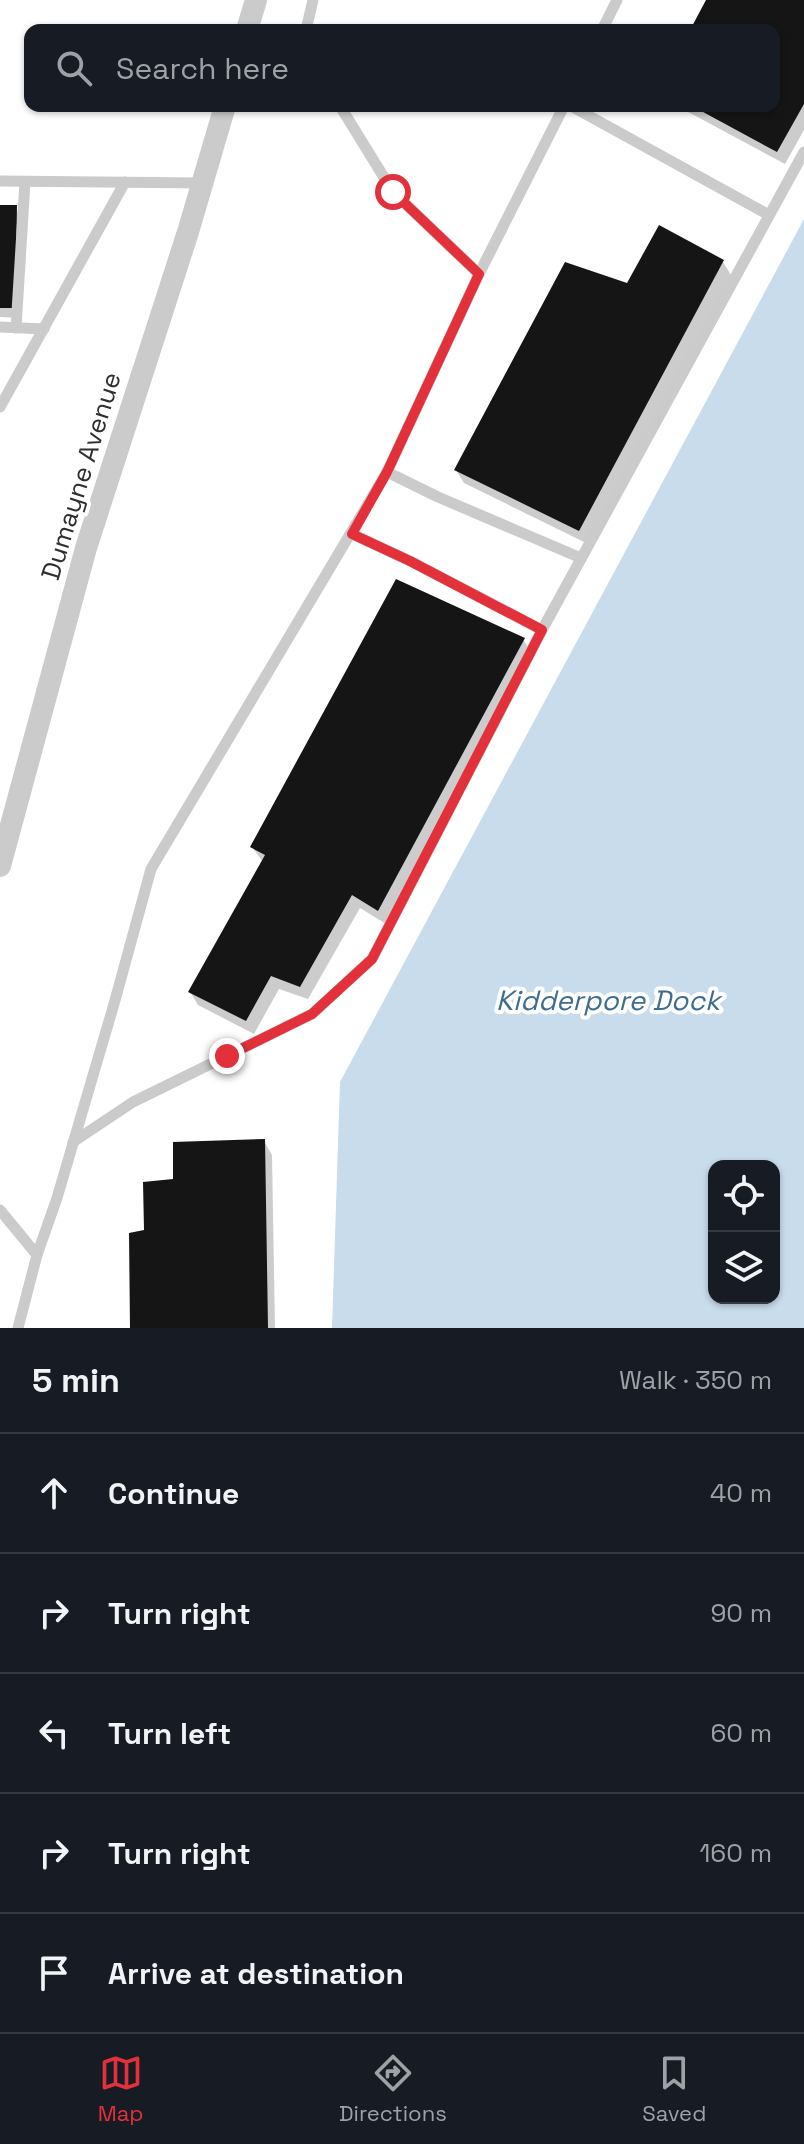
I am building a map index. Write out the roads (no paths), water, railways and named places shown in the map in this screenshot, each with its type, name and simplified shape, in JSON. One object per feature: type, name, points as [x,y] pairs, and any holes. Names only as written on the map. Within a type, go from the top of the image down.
[{"type":"street","points":[[249,24],[256,0]]},
{"type":"street","name":"Dumayne Avenue","points":[[0,866],[86,548],[223,112]]},
{"type":"lane","points":[[307,24],[313,0]]},
{"type":"lane","points":[[605,24],[617,0]]},
{"type":"lane","points":[[344,112],[393,192],[479,274]]},
{"type":"lane","points":[[18,1328],[151,869],[387,472],[479,274],[561,112]]},
{"type":"lane","points":[[582,112],[769,215]]},
{"type":"lane","points":[[73,1142],[133,1102],[312,1014],[372,959],[542,630],[804,152]]},
{"type":"lane","points":[[0,181],[202,183]]},
{"type":"lane","points":[[16,328],[25,182]]},
{"type":"lane","points":[[0,407],[125,182]]},
{"type":"lane","points":[[0,327],[44,329]]},
{"type":"lane","points":[[387,472],[581,558]]},
{"type":"lane","points":[[352,534],[542,630]]},
{"type":"lane","points":[[0,1210],[37,1255]]},
{"type":"water","name":"Kidderpore Dock","points":[[804,219],[804,1328],[332,1328],[340,1082]]}]
